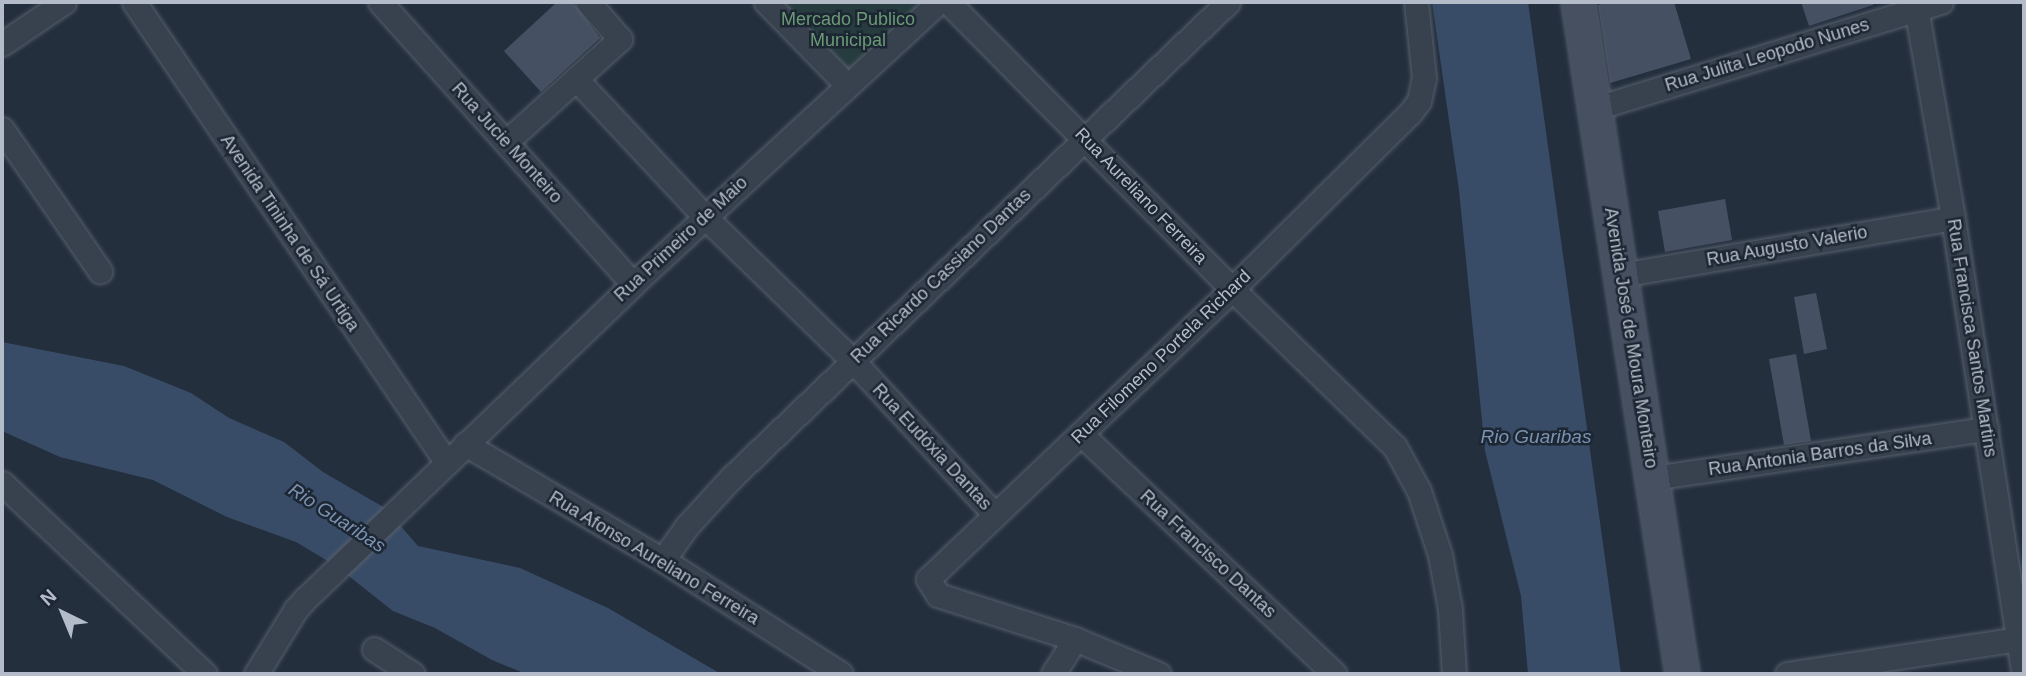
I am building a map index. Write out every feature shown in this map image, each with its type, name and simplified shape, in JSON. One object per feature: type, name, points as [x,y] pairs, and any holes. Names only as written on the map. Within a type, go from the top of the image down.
[{"type":"main road","name":"Avenida José de Moura Monteiro","points":[[1559,2],[1663,674]]},
{"type":"main road","name":"Avenida José de Moura Monteiro","points":[[1578,2],[1682,674]]},
{"type":"street","points":[[2,44],[64,2]]},
{"type":"street","name":"Avenida Tininha de Sá Urtiga","points":[[134,2],[447,463]]},
{"type":"street","name":"Rua Jucie Monteiro","points":[[380,2],[633,284]]},
{"type":"street","points":[[506,142],[620,39],[588,2]]},
{"type":"street","points":[[766,2],[847,85]]},
{"type":"street","name":"Rua Primeiro de Maio","points":[[256,674],[296,609],[633,284],[939,2]]},
{"type":"street","name":"Rua Aureliano Ferreira","points":[[948,2],[1233,289],[1395,447],[1419,491],[1440,555],[1450,609],[1454,674]]},
{"type":"street","name":"Rua Ricardo Cassiano Dantas","points":[[663,559],[707,502],[1228,2]]},
{"type":"street","name":"Rua Filomeno Portela Richard","points":[[1075,639],[938,595],[929,579],[994,514],[1233,289],[1415,107],[1423,90],[1423,56],[1416,2]]},
{"type":"street","name":"Rua Julita Leopodo Nunes","points":[[1594,108],[1916,6],[1941,2]]},
{"type":"street","name":"Rua Francisca Santos Martins","points":[[1916,6],[1953,218],[2024,674]]},
{"type":"street","name":"Rua Eudóxia Dantas","points":[[576,79],[705,217],[853,361],[994,514]]},
{"type":"street","points":[[2,129],[100,271]]},
{"type":"street","name":"Rua Augusto Valerio","points":[[1621,275],[1953,218]]},
{"type":"street","name":"Rua Antonia Barros da Silva","points":[[1653,478],[1986,429]]},
{"type":"street","name":"Rua Francisco Dantas","points":[[1081,434],[1335,674]]},
{"type":"street","name":"Rua Afonso Aureliano Ferreira","points":[[465,444],[663,559],[841,674]]},
{"type":"street","points":[[2,483],[205,674]]},
{"type":"street","points":[[1054,674],[1075,639],[1159,674]]},
{"type":"street","points":[[1787,674],[2019,639]]},
{"type":"street","points":[[374,649],[413,674]]},
{"type":"green space","name":"Mercado Publico Municipal","points":[[778,2],[923,2],[847,72]]},
{"type":"water","name":"Rio Guaribas","points":[[1432,2],[1528,2],[1621,674],[1528,674],[1521,596],[1485,451],[1459,190]]},
{"type":"water","name":"Rio Guaribas","points":[[2,342],[124,366],[191,393],[229,418],[284,442],[323,472],[385,508],[418,546],[520,568],[608,608],[721,674],[526,674],[492,660],[435,628],[393,611],[336,566],[296,542],[227,517],[153,480],[60,457],[2,431]]},
{"type":"building","points":[[557,2],[573,2],[600,38],[541,92],[504,51]]},
{"type":"building","points":[[1607,2],[1674,2],[1691,59],[1610,83],[1598,5]]},
{"type":"building","points":[[1801,2],[1873,2],[1873,5],[1809,26]]},
{"type":"building","points":[[1725,199],[1732,240],[1665,252],[1658,211]]},
{"type":"building","points":[[1816,293],[1827,349],[1804,354],[1794,297]]},
{"type":"building","points":[[1796,354],[1811,441],[1784,445],[1769,359]]}]
